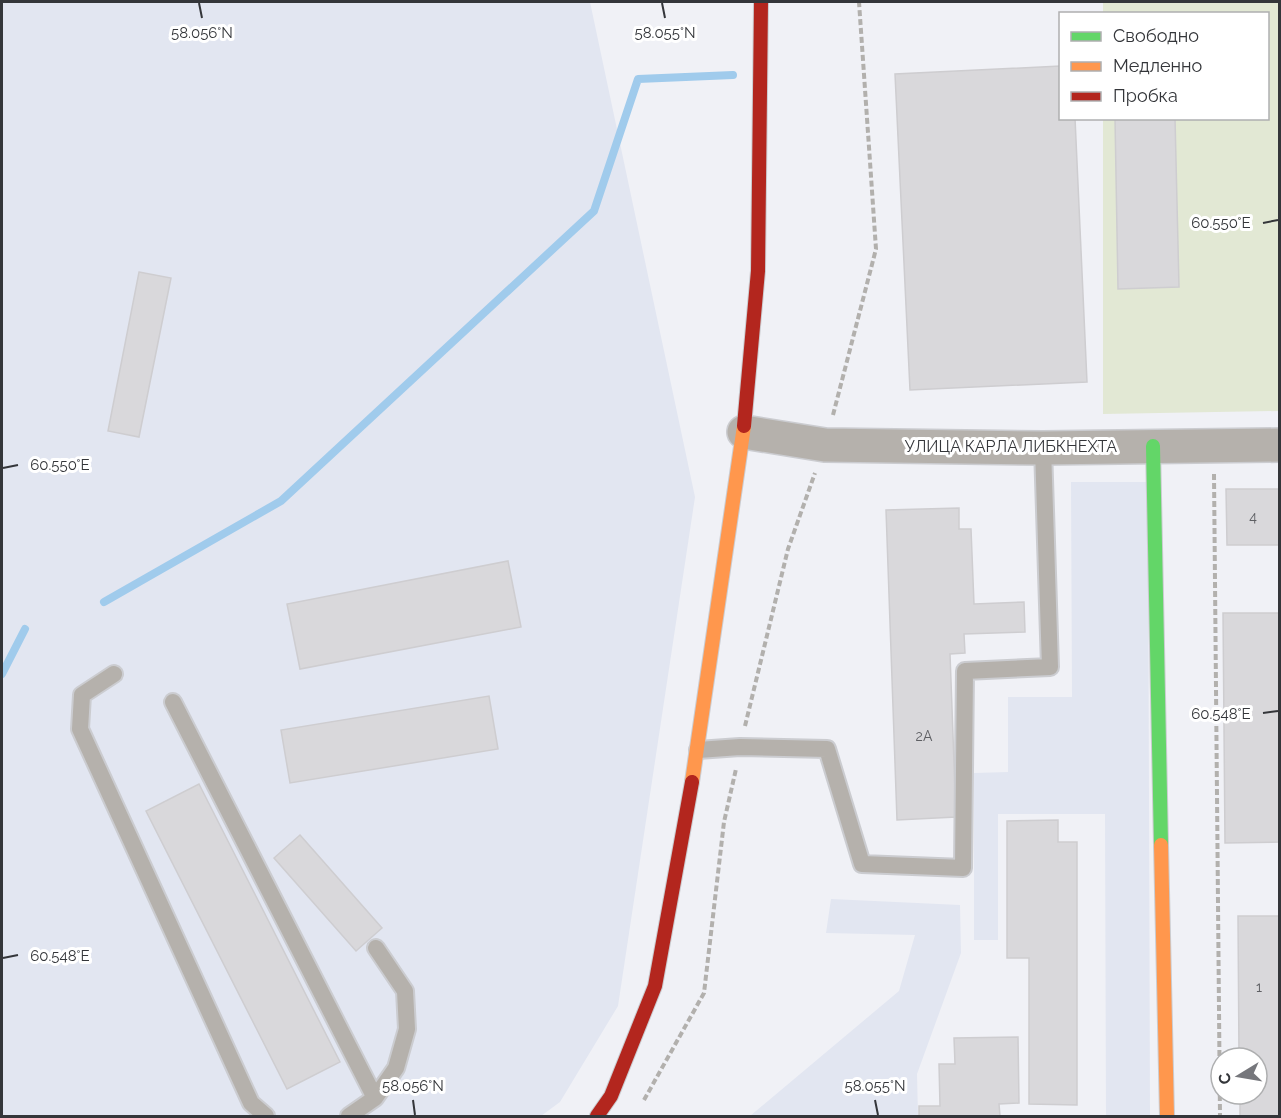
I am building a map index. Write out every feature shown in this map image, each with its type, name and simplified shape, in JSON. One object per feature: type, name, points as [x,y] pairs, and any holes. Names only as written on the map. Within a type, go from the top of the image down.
[{"type":"street","points":[[597,1116],[611,1096],[655,986],[698,750],[744,432],[758,271],[761,2]]},
{"type":"street","name":"УЛИЦА КАРЛА ЛИБКНЕХТА","points":[[744,432],[825,445],[1043,448],[1280,445]]},
{"type":"street","points":[[1154,446],[1167,1116]]},
{"type":"lane","points":[[698,750],[740,747],[827,749],[862,864],[963,868],[965,671],[1050,667],[1043,448]]},
{"type":"lane","points":[[114,674],[82,695],[80,729],[251,1102],[266,1116]]},
{"type":"lane","points":[[173,702],[375,1098]]},
{"type":"lane","points":[[349,1116],[375,1098],[396,1068],[407,1029],[405,992],[376,948]]},
{"type":"path","points":[[641,1106],[704,993],[724,822],[762,649],[788,549],[825,445],[876,249],[859,2]]},
{"type":"path","points":[[1214,464],[1220,1116]]},
{"type":"shaded area","points":[[2,2],[590,2],[695,497],[618,1006],[560,1102],[541,1116],[2,1116]]},
{"type":"shaded area","points":[[1071,482],[1148,482],[1150,1116],[1106,1116],[1105,814],[998,814],[998,940],[974,940],[974,773],[1008,772],[1008,697],[1072,697]]},
{"type":"shaded area","points":[[831,899],[960,905],[961,953],[917,1074],[918,1116],[750,1116],[899,991],[915,935],[826,933]]},
{"type":"green space","points":[[1103,2],[1279,2],[1279,411],[1103,414],[1103,120],[1269,120],[1269,12],[1103,12]]},
{"type":"building","points":[[1059,66],[1059,120],[1075,120],[1087,382],[910,390],[895,74]]},
{"type":"building","points":[[1115,120],[1175,120],[1179,287],[1118,289]]},
{"type":"building","points":[[139,272],[171,278],[139,437],[108,431]]},
{"type":"building","points":[[1226,489],[1280,489],[1280,545],[1227,545]]},
{"type":"building","points":[[959,508],[959,529],[971,529],[974,604],[1024,602],[1025,632],[964,634],[965,653],[950,654],[956,817],[897,820],[886,510]]},
{"type":"building","points":[[508,561],[521,627],[300,669],[287,604]]},
{"type":"building","points":[[1223,613],[1280,613],[1280,842],[1225,843]]},
{"type":"building","points":[[489,696],[498,749],[290,783],[281,730]]},
{"type":"building","points":[[199,784],[340,1062],[287,1089],[146,811]]},
{"type":"building","points":[[1058,820],[1058,842],[1077,842],[1077,1105],[1029,1104],[1029,958],[1007,958],[1007,821]]},
{"type":"building","points":[[300,835],[382,928],[356,951],[274,858]]},
{"type":"building","points":[[1238,916],[1280,916],[1280,1116],[1240,1116],[1240,1106],[1269,1106],[1269,1046],[1239,1046]]},
{"type":"building","points":[[1018,1037],[1019,1103],[999,1104],[1000,1116],[919,1116],[919,1106],[940,1106],[939,1064],[955,1064],[954,1038]]},
{"type":"waterway","points":[[104,602],[281,501],[594,211],[638,79],[733,75]]},
{"type":"waterway","points":[[2,674],[25,629]]},
{"type":"traffic: fast","points":[[1153,446],[1161,845]]},
{"type":"traffic: slow","points":[[692,782],[744,426]]},
{"type":"traffic: slow","points":[[1161,845],[1167,1116]]},
{"type":"traffic: jam","points":[[744,426],[758,271],[761,2]]},
{"type":"traffic: jam","points":[[597,1116],[611,1096],[655,986],[692,782]]}]
